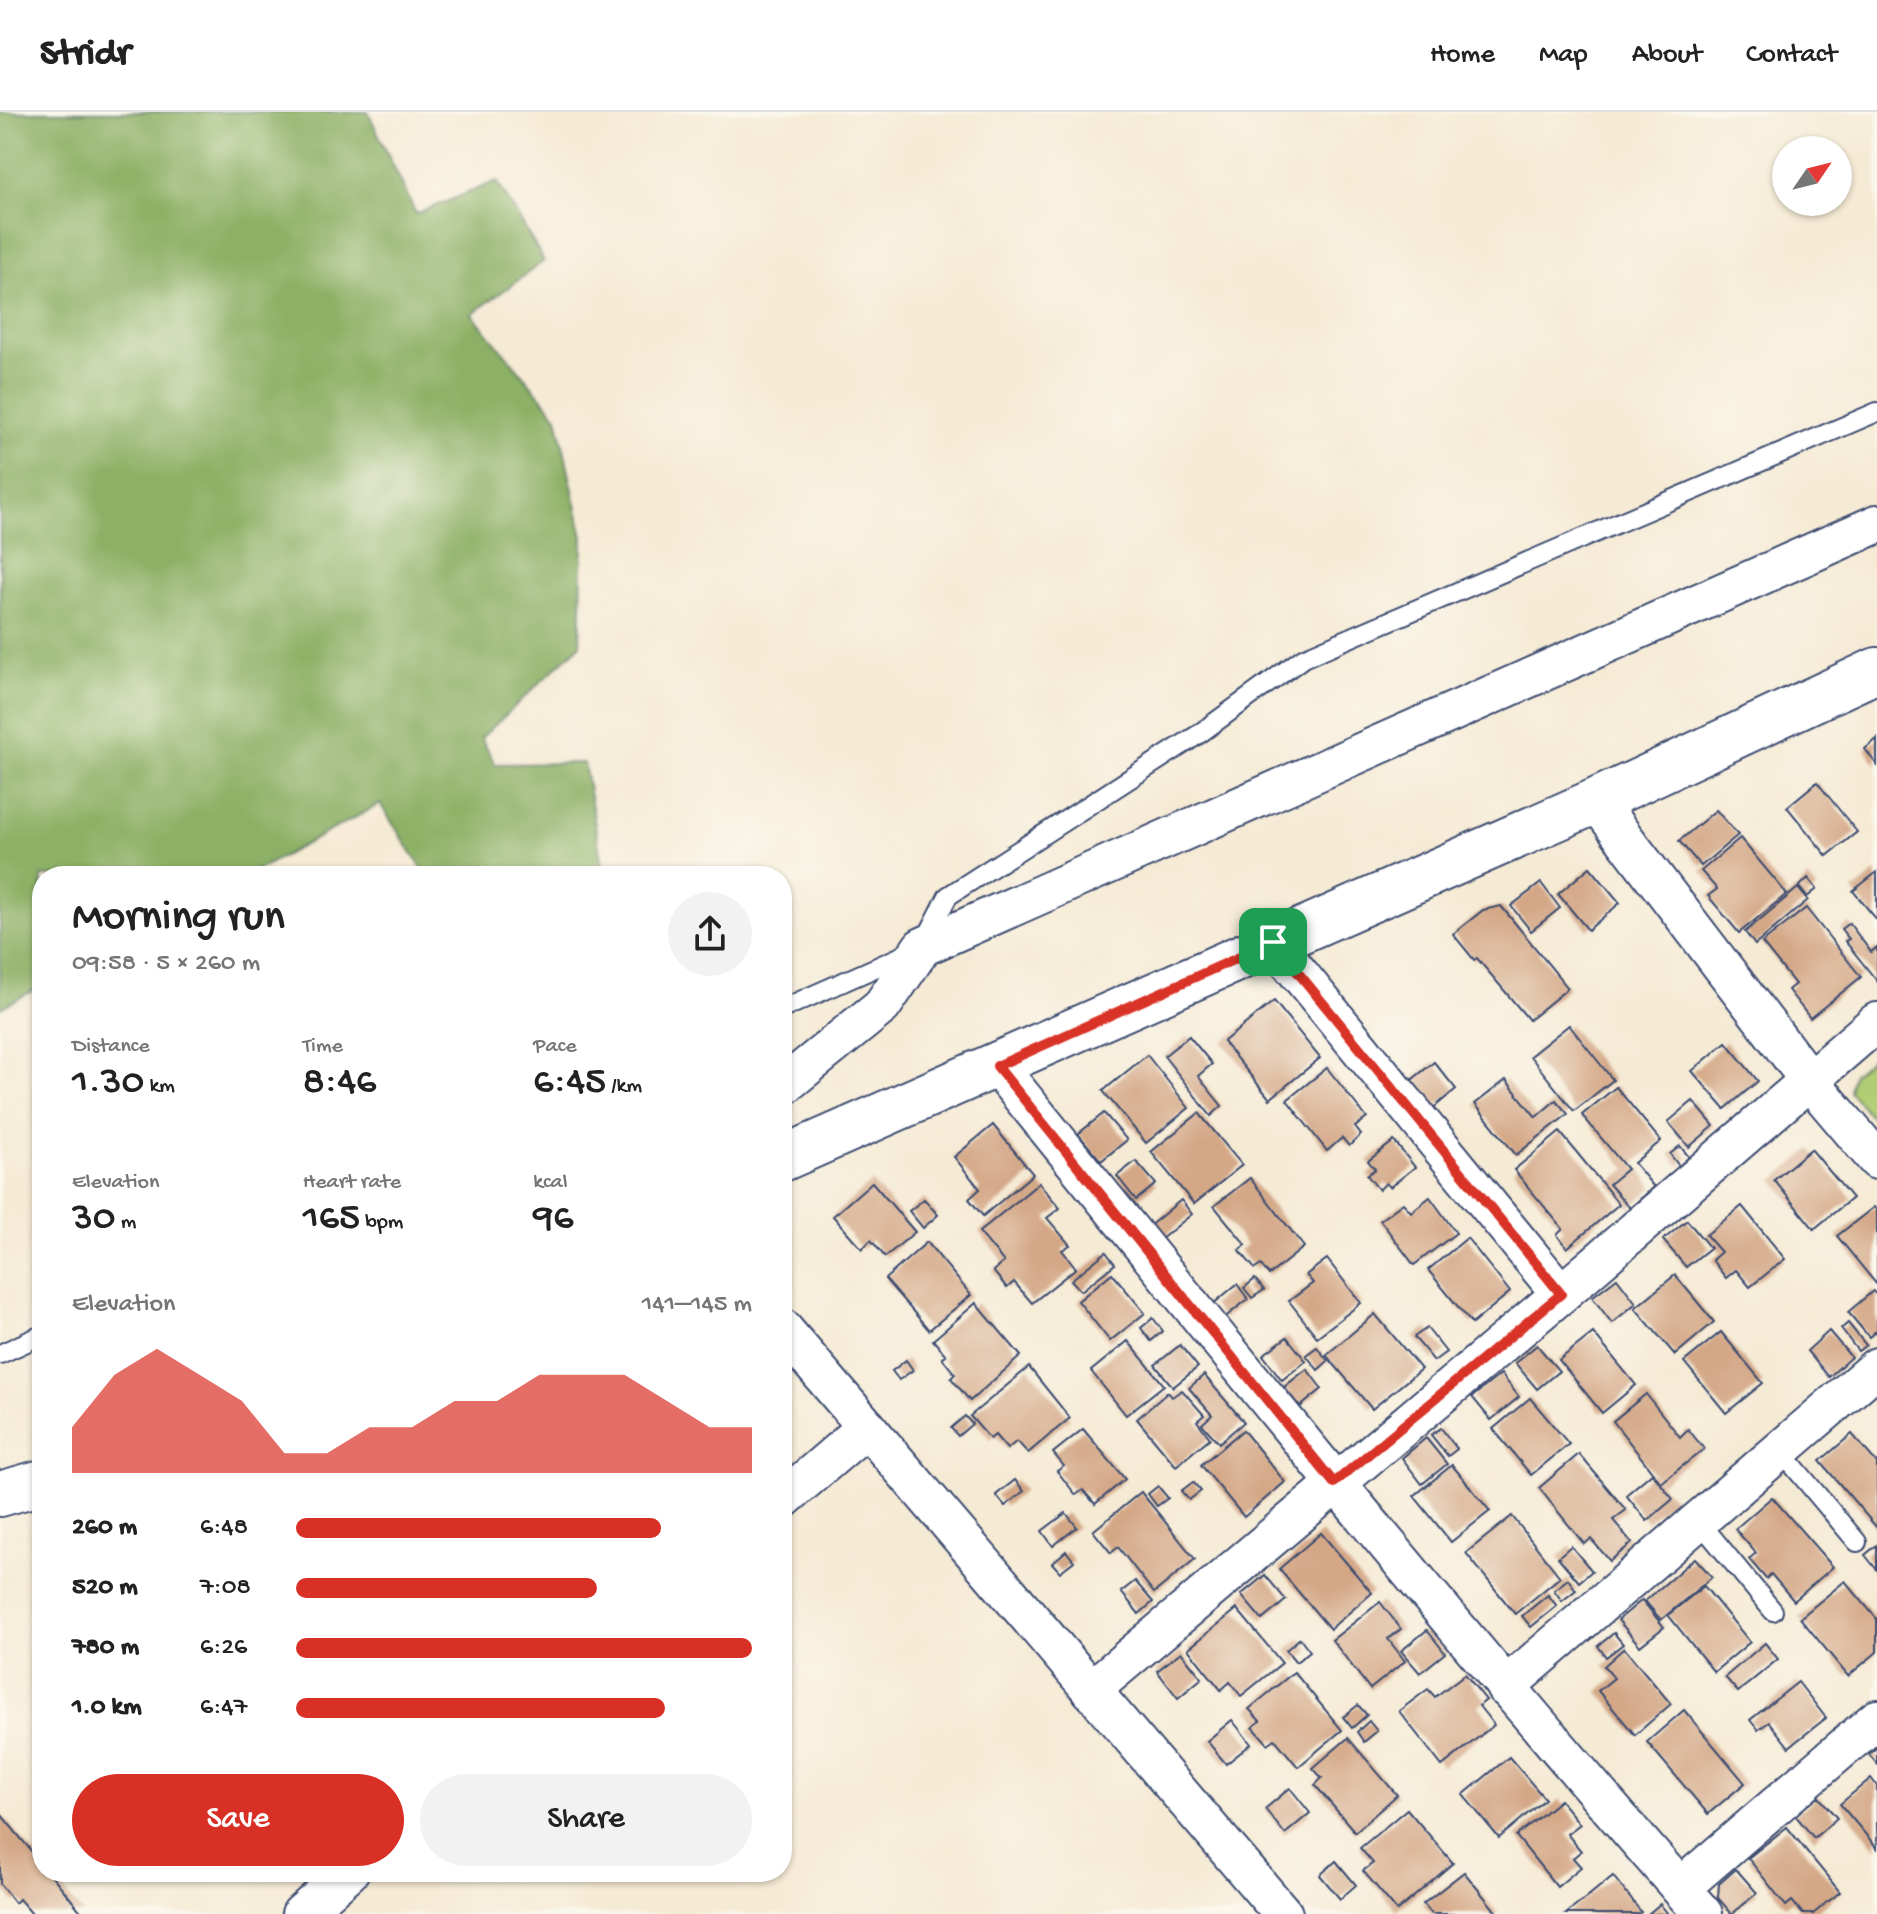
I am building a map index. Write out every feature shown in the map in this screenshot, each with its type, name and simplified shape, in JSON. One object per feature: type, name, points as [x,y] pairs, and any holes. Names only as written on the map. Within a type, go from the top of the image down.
[{"type":"street","points":[[792,1079],[882,1006],[922,947],[1877,524]]},
{"type":"street","points":[[792,1155],[1596,801],[1877,670]]},
{"type":"street","points":[[1596,801],[1809,1080],[1877,1160]]},
{"type":"street","points":[[1273,942],[1561,1294]]},
{"type":"street","points":[[1091,1690],[1561,1294],[1877,1022]]},
{"type":"street","points":[[997,1066],[1334,1483],[1505,1687],[1692,1901],[1877,1719]]},
{"type":"street","points":[[792,1340],[1283,1914]]},
{"type":"street","points":[[1505,1687],[1780,1450],[1872,1381]]},
{"type":"street","points":[[792,1491],[867,1427]]},
{"type":"street","points":[[0,1494],[32,1485]]},
{"type":"street","points":[[301,1914],[338,1882]]},
{"type":"lane","points":[[792,1005],[922,947],[948,896],[1199,734],[1303,658],[1877,412]]},
{"type":"lane","points":[[0,1354],[32,1340]]},
{"type":"lane","points":[[1780,1450],[1857,1542]]},
{"type":"lane","points":[[1698,1520],[1773,1611]]},
{"type":"green space","points":[[0,112],[368,112],[416,214],[497,181],[544,261],[472,314],[557,416],[583,537],[580,645],[481,738],[495,764],[584,763],[602,866],[420,866],[380,804],[265,866],[32,866],[32,991],[0,1008]]},
{"type":"green space","points":[[1877,1054],[1877,1124],[1849,1091],[1853,1074]]},
{"type":"building","points":[[1877,739],[1877,765],[1865,749]]},
{"type":"building","points":[[1817,782],[1857,832],[1827,856],[1787,807]]},
{"type":"building","points":[[1716,810],[1738,835],[1701,866],[1679,841]]},
{"type":"building","points":[[1740,838],[1787,894],[1739,933],[1708,896],[1717,889],[1701,871]]},
{"type":"building","points":[[1590,867],[1620,903],[1588,930],[1558,894]]},
{"type":"building","points":[[1877,872],[1877,920],[1853,891]]},
{"type":"building","points":[[1808,878],[1817,889],[1807,897],[1799,887]]},
{"type":"building","points":[[1541,883],[1560,908],[1531,931],[1511,906]]},
{"type":"building","points":[[1798,888],[1808,900],[1755,945],[1745,932]]},
{"type":"building","points":[[1501,906],[1568,988],[1529,1020],[1453,934],[1483,910]]},
{"type":"building","points":[[1806,908],[1861,977],[1810,1018],[1788,990],[1795,984],[1762,943]]},
{"type":"building","points":[[1849,923],[1871,952],[1877,947],[1877,981],[1845,941],[1849,939],[1841,929]]},
{"type":"building","points":[[1274,1001],[1320,1058],[1270,1099],[1223,1042]]},
{"type":"building","points":[[1569,1025],[1613,1080],[1574,1111],[1530,1056]]},
{"type":"building","points":[[1189,1036],[1212,1064],[1198,1076],[1222,1106],[1211,1116],[1164,1056]]},
{"type":"building","points":[[1726,1042],[1758,1081],[1725,1109],[1692,1071]]},
{"type":"building","points":[[1147,1055],[1189,1108],[1146,1143],[1103,1091]]},
{"type":"building","points":[[1434,1062],[1456,1089],[1431,1110],[1408,1083]]},
{"type":"building","points":[[1327,1068],[1367,1118],[1355,1127],[1361,1135],[1349,1146],[1342,1138],[1327,1151],[1287,1100]]},
{"type":"building","points":[[1506,1080],[1536,1117],[1556,1100],[1568,1114],[1516,1155],[1475,1104]]},
{"type":"building","points":[[1616,1087],[1661,1141],[1634,1163],[1654,1187],[1630,1208],[1609,1184],[1627,1169],[1582,1115]]},
{"type":"building","points":[[1693,1101],[1714,1126],[1689,1147],[1668,1122]]},
{"type":"building","points":[[1104,1113],[1127,1140],[1101,1161],[1078,1134]]},
{"type":"building","points":[[1199,1113],[1242,1165],[1194,1204],[1151,1152]]},
{"type":"building","points":[[993,1125],[1033,1174],[983,1216],[969,1199],[980,1189],[954,1157]]},
{"type":"building","points":[[1560,1132],[1619,1204],[1567,1248],[1557,1235],[1563,1229],[1514,1170]]},
{"type":"building","points":[[1394,1141],[1415,1167],[1390,1187],[1386,1183],[1379,1190],[1367,1175],[1375,1169],[1368,1161]]},
{"type":"building","points":[[1680,1146],[1689,1157],[1679,1166],[1670,1154]]},
{"type":"building","points":[[1811,1149],[1852,1198],[1814,1229],[1774,1180]]},
{"type":"building","points":[[1136,1161],[1156,1184],[1136,1200],[1117,1176]]},
{"type":"building","points":[[1250,1178],[1304,1247],[1269,1275],[1261,1265],[1255,1269],[1239,1250],[1246,1245],[1214,1206]]},
{"type":"building","points":[[872,1182],[915,1232],[885,1257],[871,1240],[862,1249],[833,1216]]},
{"type":"building","points":[[1039,1183],[1060,1208],[1047,1218],[1070,1245],[1062,1250],[1076,1268],[1032,1303],[1014,1282],[1007,1288],[993,1271],[1004,1262],[979,1232]]},
{"type":"building","points":[[1430,1197],[1456,1233],[1414,1265],[1380,1220],[1403,1203],[1411,1212]]},
{"type":"building","points":[[924,1199],[938,1215],[923,1228],[909,1211]]},
{"type":"building","points":[[1181,1200],[1192,1214],[1160,1240],[1148,1227]]},
{"type":"building","points":[[1742,1206],[1785,1259],[1750,1287],[1736,1270],[1726,1278],[1712,1260],[1721,1252],[1706,1235]]},
{"type":"building","points":[[1874,1207],[1877,1211],[1877,1285],[1837,1236]]},
{"type":"building","points":[[1687,1220],[1710,1248],[1686,1267],[1663,1240]]},
{"type":"building","points":[[1467,1238],[1510,1292],[1472,1324],[1428,1270]]},
{"type":"building","points":[[927,1242],[971,1295],[929,1330],[885,1279]]},
{"type":"building","points":[[1106,1252],[1115,1264],[1081,1291],[1071,1280]]},
{"type":"building","points":[[1327,1259],[1361,1303],[1317,1337],[1289,1301],[1313,1283],[1306,1275]]},
{"type":"building","points":[[1112,1273],[1145,1313],[1110,1341],[1078,1301]]},
{"type":"building","points":[[1675,1275],[1714,1322],[1675,1355],[1635,1308]]},
{"type":"building","points":[[1617,1278],[1636,1303],[1612,1323],[1592,1297]]},
{"type":"building","points":[[1255,1279],[1264,1290],[1252,1298],[1244,1288]]},
{"type":"building","points":[[1237,1284],[1248,1299],[1223,1319],[1212,1305]]},
{"type":"building","points":[[1873,1291],[1877,1296],[1877,1330],[1869,1337],[1848,1312]]},
{"type":"building","points":[[976,1303],[1021,1356],[970,1401],[951,1378],[955,1374],[942,1358],[946,1355],[933,1340]]},
{"type":"building","points":[[1375,1314],[1421,1369],[1372,1409],[1326,1355]]},
{"type":"building","points":[[1153,1318],[1163,1331],[1151,1341],[1141,1328]]},
{"type":"building","points":[[1848,1323],[1866,1345],[1858,1351],[1841,1329]]},
{"type":"building","points":[[1427,1328],[1446,1352],[1434,1361],[1414,1337]]},
{"type":"building","points":[[1829,1331],[1851,1357],[1829,1377],[1807,1351]]},
{"type":"building","points":[[1721,1332],[1763,1383],[1726,1413],[1684,1362]]},
{"type":"building","points":[[1593,1333],[1636,1385],[1602,1413],[1559,1360]]},
{"type":"building","points":[[1287,1337],[1306,1361],[1282,1380],[1263,1355]]},
{"type":"building","points":[[1128,1341],[1164,1385],[1126,1415],[1091,1371]]},
{"type":"building","points":[[1180,1345],[1198,1367],[1173,1387],[1155,1365]]},
{"type":"building","points":[[1537,1345],[1559,1371],[1537,1389],[1515,1363]]},
{"type":"building","points":[[1317,1347],[1328,1361],[1318,1370],[1306,1355]]},
{"type":"building","points":[[906,1360],[913,1370],[899,1380],[892,1371]]},
{"type":"building","points":[[1029,1367],[1070,1418],[1028,1453],[1017,1441],[1007,1449],[995,1435],[990,1439],[970,1416]]},
{"type":"building","points":[[1307,1369],[1322,1389],[1300,1407],[1284,1387]]},
{"type":"building","points":[[1501,1374],[1519,1397],[1491,1420],[1472,1397]]},
{"type":"building","points":[[1204,1375],[1244,1422],[1219,1443],[1202,1424],[1212,1415],[1189,1388]]},
{"type":"building","points":[[1182,1390],[1204,1415],[1197,1421],[1210,1438],[1176,1466],[1137,1419],[1168,1392],[1172,1397]]},
{"type":"building","points":[[1646,1394],[1680,1437],[1688,1429],[1704,1449],[1661,1483],[1613,1421]]},
{"type":"building","points":[[1530,1398],[1569,1444],[1531,1475],[1493,1429]]},
{"type":"building","points":[[965,1416],[972,1424],[958,1436],[951,1428]]},
{"type":"building","points":[[1441,1428],[1457,1449],[1448,1456],[1431,1435]]},
{"type":"building","points":[[1083,1429],[1125,1479],[1095,1504],[1083,1490],[1076,1495],[1057,1471],[1064,1466],[1053,1453]]},
{"type":"building","points":[[1243,1430],[1285,1482],[1244,1517],[1201,1465]]},
{"type":"building","points":[[1852,1434],[1877,1463],[1877,1528],[1820,1461]]},
{"type":"building","points":[[1426,1438],[1447,1464],[1422,1484],[1402,1458]]},
{"type":"building","points":[[1579,1454],[1626,1510],[1613,1520],[1632,1543],[1610,1561],[1591,1539],[1584,1544],[1539,1488]]},
{"type":"building","points":[[1452,1465],[1490,1511],[1451,1542],[1414,1496]]},
{"type":"building","points":[[1652,1473],[1673,1499],[1647,1521],[1626,1495]]},
{"type":"building","points":[[1015,1480],[1024,1491],[1005,1506],[996,1495]]},
{"type":"building","points":[[1193,1482],[1201,1491],[1189,1500],[1181,1491]]},
{"type":"building","points":[[1158,1486],[1168,1498],[1157,1506],[1148,1494]]},
{"type":"building","points":[[1141,1492],[1195,1559],[1154,1593],[1118,1547],[1111,1553],[1093,1531]]},
{"type":"building","points":[[1772,1497],[1833,1567],[1794,1601],[1771,1574],[1766,1579],[1749,1559],[1756,1553],[1735,1529]]},
{"type":"building","points":[[1066,1513],[1077,1527],[1053,1546],[1042,1531]]},
{"type":"building","points":[[1512,1516],[1560,1577],[1515,1614],[1466,1553]]},
{"type":"building","points":[[1321,1533],[1372,1593],[1330,1629],[1279,1569]]},
{"type":"building","points":[[1877,1545],[1877,1570],[1865,1555]]},
{"type":"building","points":[[1571,1546],[1592,1571],[1579,1582],[1558,1557]]},
{"type":"building","points":[[1066,1551],[1074,1561],[1060,1572],[1052,1563]]},
{"type":"building","points":[[1695,1558],[1712,1577],[1661,1620],[1645,1601]]},
{"type":"building","points":[[1265,1575],[1286,1600],[1262,1620],[1241,1595]]},
{"type":"building","points":[[1568,1579],[1576,1590],[1562,1601],[1554,1590]]},
{"type":"building","points":[[1135,1581],[1153,1602],[1139,1614],[1121,1592]]},
{"type":"building","points":[[1845,1581],[1877,1619],[1877,1652],[1848,1676],[1800,1618]]},
{"type":"building","points":[[1704,1586],[1750,1642],[1714,1672],[1668,1615]]},
{"type":"building","points":[[1548,1595],[1557,1606],[1531,1627],[1522,1616]]},
{"type":"building","points":[[1642,1600],[1664,1627],[1640,1646],[1618,1620]]},
{"type":"building","points":[[1380,1602],[1401,1629],[1388,1639],[1405,1661],[1370,1689],[1332,1640]]},
{"type":"building","points":[[1237,1609],[1282,1663],[1241,1696],[1230,1682],[1221,1690],[1188,1649]]},
{"type":"building","points":[[1427,1630],[1445,1653],[1420,1673],[1401,1651]]},
{"type":"building","points":[[1614,1633],[1623,1644],[1606,1657],[1598,1646]]},
{"type":"building","points":[[1300,1638],[1310,1651],[1296,1662],[1286,1650]]},
{"type":"building","points":[[1765,1643],[1778,1659],[1738,1692],[1725,1677]]},
{"type":"building","points":[[1624,1648],[1671,1704],[1635,1735],[1598,1691],[1614,1678],[1604,1666]]},
{"type":"building","points":[[1181,1652],[1202,1678],[1178,1698],[1157,1671]]},
{"type":"building","points":[[1294,1672],[1342,1730],[1298,1767],[1275,1739],[1268,1744],[1253,1727],[1260,1721],[1249,1709]]},
{"type":"building","points":[[1465,1674],[1486,1700],[1479,1706],[1494,1725],[1442,1766],[1399,1711],[1428,1689],[1435,1697]]},
{"type":"building","points":[[1798,1682],[1826,1718],[1789,1747],[1769,1722],[1758,1730],[1750,1720]]},
{"type":"building","points":[[1358,1705],[1367,1715],[1352,1728],[1343,1717]]},
{"type":"building","points":[[1684,1710],[1745,1783],[1708,1814],[1647,1742]]},
{"type":"building","points":[[1232,1720],[1251,1744],[1226,1764],[1207,1741]]},
{"type":"building","points":[[1369,1721],[1377,1731],[1364,1742],[1357,1732]]},
{"type":"building","points":[[1348,1738],[1397,1795],[1355,1832],[1315,1785],[1322,1778],[1313,1768]]},
{"type":"building","points":[[1877,1747],[1877,1764],[1869,1754]]},
{"type":"building","points":[[1509,1757],[1545,1799],[1499,1838],[1463,1795]]},
{"type":"building","points":[[1871,1778],[1877,1786],[1877,1848],[1840,1804]]},
{"type":"building","points":[[1290,1788],[1310,1813],[1285,1834],[1265,1809]]},
{"type":"building","points":[[1818,1796],[1837,1818],[1814,1838],[1795,1815]]},
{"type":"building","points":[[1560,1800],[1580,1824],[1567,1834],[1581,1851],[1573,1858],[1581,1867],[1557,1887],[1516,1836]]},
{"type":"building","points":[[1407,1809],[1453,1863],[1397,1911],[1363,1871],[1373,1863],[1360,1848]]},
{"type":"building","points":[[0,1813],[32,1852],[32,1882],[57,1882],[83,1914],[32,1914],[19,1899],[15,1903],[0,1884]]},
{"type":"building","points":[[1787,1827],[1840,1892],[1813,1914],[1803,1914],[1792,1901],[1786,1906],[1748,1858]]},
{"type":"building","points":[[1336,1861],[1356,1885],[1340,1899],[1320,1875]]},
{"type":"building","points":[[1736,1869],[1757,1893],[1732,1914],[1718,1898],[1719,1884]]},
{"type":"building","points":[[1464,1872],[1498,1914],[1432,1914],[1423,1904]]},
{"type":"building","points":[[1613,1876],[1641,1912],[1566,1914]]},
{"type":"building","points":[[1660,1904],[1668,1914],[1648,1914]]},
{"type":"route","points":[[1273,942],[1561,1294],[1334,1483],[997,1066],[1273,942]]}]
